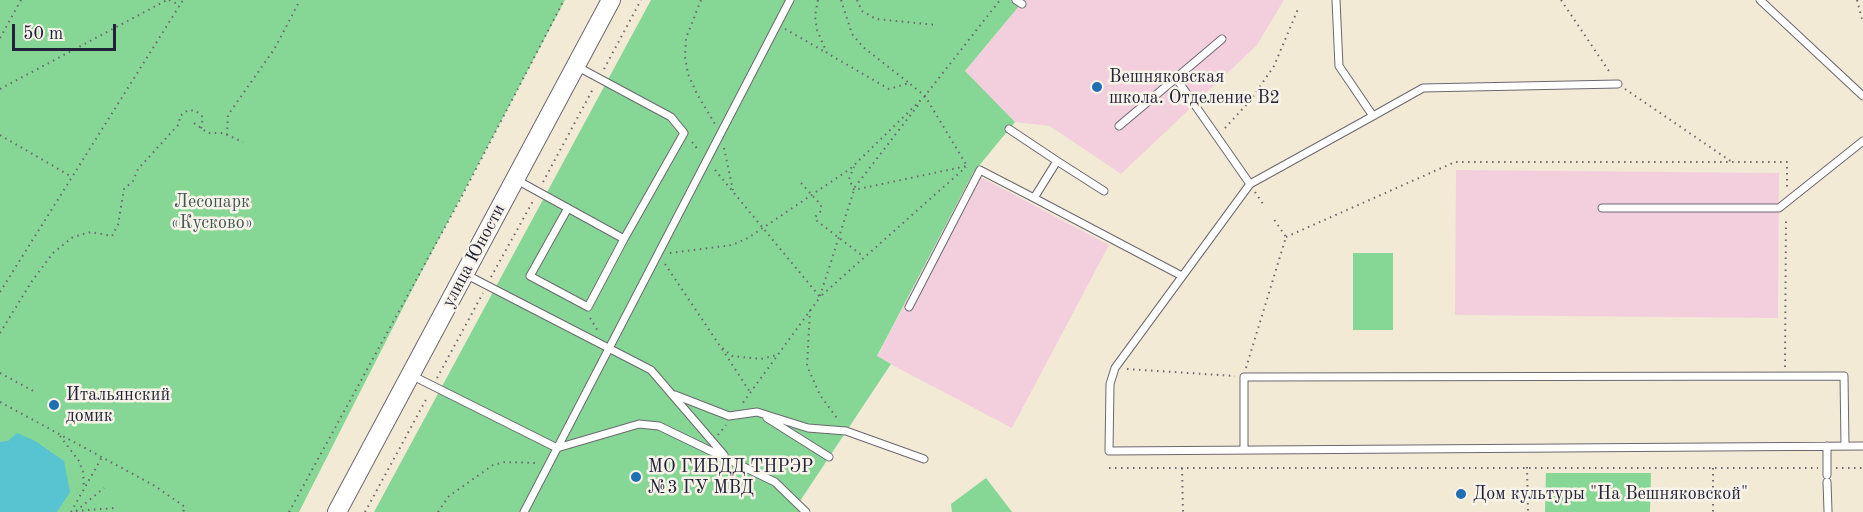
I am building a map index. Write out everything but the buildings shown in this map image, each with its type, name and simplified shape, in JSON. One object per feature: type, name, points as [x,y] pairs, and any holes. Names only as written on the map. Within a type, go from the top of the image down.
[{"type":"main road","name":"улица Юности","points":[[337,512],[610,0]]},
{"type":"lane","points":[[524,512],[790,0]]},
{"type":"lane","points":[[1336,0],[1340,66],[1373,116]]},
{"type":"lane","points":[[1760,0],[1863,96]]},
{"type":"lane","points":[[1119,126],[1222,39]]},
{"type":"lane","points":[[568,208],[530,276],[588,307],[684,133],[671,117],[575,66]]},
{"type":"lane","points":[[1176,78],[1250,184]]},
{"type":"lane","points":[[1618,84],[1423,88],[1250,184],[1115,368],[1110,384],[1110,451],[1863,446]]},
{"type":"lane","points":[[1009,129],[1104,191]]},
{"type":"lane","points":[[1602,208],[1779,208],[1863,141]]},
{"type":"lane","points":[[1034,198],[1058,161]]},
{"type":"lane","points":[[909,307],[980,170],[1182,276]]},
{"type":"lane","points":[[515,179],[624,239]]},
{"type":"lane","points":[[464,274],[651,370],[726,457]]},
{"type":"lane","points":[[411,375],[557,448],[639,424],[659,426],[775,482],[806,512]]},
{"type":"lane","points":[[1244,450],[1244,377],[1844,376],[1845,446]]},
{"type":"lane","points":[[672,394],[733,416],[757,412],[808,428],[846,431],[924,459]]},
{"type":"lane","points":[[757,412],[829,457]]},
{"type":"lane","points":[[1827,446],[1828,511]]},
{"type":"path","points":[[0,38],[21,0]]},
{"type":"path","points":[[0,89],[168,0],[180,5]]},
{"type":"path","points":[[0,292],[183,0]]},
{"type":"path","points":[[227,135],[228,115],[275,48],[300,0]]},
{"type":"path","points":[[289,512],[456,206],[564,0]]},
{"type":"path","points":[[365,512],[641,0]]},
{"type":"path","points":[[701,0],[686,38],[685,57],[688,74],[697,94],[721,133],[734,192]]},
{"type":"path","points":[[818,0],[816,23],[820,41],[827,53]]},
{"type":"path","points":[[841,0],[852,34],[863,47],[925,96],[967,166],[979,173]]},
{"type":"path","points":[[857,0],[862,11],[876,19],[936,25]]},
{"type":"path","points":[[820,297],[854,190],[1000,0]]},
{"type":"path","points":[[1561,0],[1618,84],[1732,162]]},
{"type":"path","points":[[1857,0],[1863,23]]},
{"type":"path","points":[[1217,136],[1250,101],[1274,66],[1298,9]]},
{"type":"path","points":[[777,24],[889,89],[909,83]]},
{"type":"path","points":[[750,392],[658,254],[732,245],[764,229],[855,164],[925,96]]},
{"type":"path","points":[[0,333],[32,281],[53,253],[73,237],[91,231],[112,236],[118,225],[124,189],[133,181],[138,169],[179,124],[180,116],[188,110],[196,111],[202,117],[201,129]]},
{"type":"path","points":[[194,123],[208,133],[227,135],[243,142]]},
{"type":"path","points":[[684,133],[820,297]]},
{"type":"path","points":[[0,135],[72,177]]},
{"type":"path","points":[[1115,368],[1244,377],[1286,237],[1455,162],[1787,162],[1785,376]]},
{"type":"path","points":[[854,190],[849,179],[855,164]]},
{"type":"path","points":[[854,190],[967,166]]},
{"type":"path","points":[[714,441],[820,297],[967,166]]},
{"type":"path","points":[[801,183],[822,208],[815,219],[864,257]]},
{"type":"path","points":[[1250,184],[1265,207]]},
{"type":"path","points":[[1273,218],[1286,237]]},
{"type":"path","points":[[580,303],[610,349]]},
{"type":"path","points":[[810,310],[807,366],[820,395],[846,431]]},
{"type":"path","points":[[720,346],[732,356],[761,358],[777,355]]},
{"type":"path","points":[[0,373],[35,392]]},
{"type":"path","points":[[0,402],[155,486],[185,507],[183,512]]},
{"type":"path","points":[[58,434],[79,461],[83,472],[84,489]]},
{"type":"path","points":[[102,457],[71,511],[114,508]]},
{"type":"path","points":[[438,512],[449,496],[493,465],[505,462],[547,466]]},
{"type":"path","points":[[1527,467],[1528,512]]},
{"type":"path","points":[[1110,468],[1713,468],[1827,475],[1863,468]]},
{"type":"path","points":[[1182,468],[1183,512]]},
{"type":"path","points":[[1713,468],[1713,512]]},
{"type":"path","points":[[77,512],[105,488]]},
{"type":"shaded area","name":"Вешняковская школа. Отделение В2","points":[[1024,0],[1284,0],[1257,45],[1121,174],[1050,126],[1015,122],[965,71]]},
{"type":"shaded area","points":[[1456,170],[1779,173],[1778,318],[1455,315]]},
{"type":"shaded area","points":[[973,173],[1109,245],[1012,428],[877,357]]},
{"type":"green space","name":"Лесопарк «Кусково»","points":[[0,0],[565,0],[413,288],[299,512],[0,512]]},
{"type":"green space","points":[[651,0],[1024,0],[965,71],[1015,122],[973,173],[877,356],[891,364],[798,504],[806,512],[374,512]]},
{"type":"green space","points":[[1353,253],[1393,253],[1393,330],[1353,330]]},
{"type":"green space","points":[[1546,473],[1651,473],[1650,512],[1545,512]]},
{"type":"green space","points":[[986,478],[1012,512],[952,512],[951,504]]},
{"type":"water","points":[[17,433],[35,441],[64,461],[70,492],[57,512],[0,512],[0,442],[8,441]]},
{"type":"place","name":"Вешняковская школа. Отделение В2","points":[[1097,87]]},
{"type":"place","name":"Итальянский домик","points":[[54,405]]},
{"type":"place","name":"МО ГИБДД ТНРЭР №3 ГУ МВД","points":[[636,477]]},
{"type":"place","name":"Дом культуры \"На Вешняковской\"","points":[[1461,494]]}]
